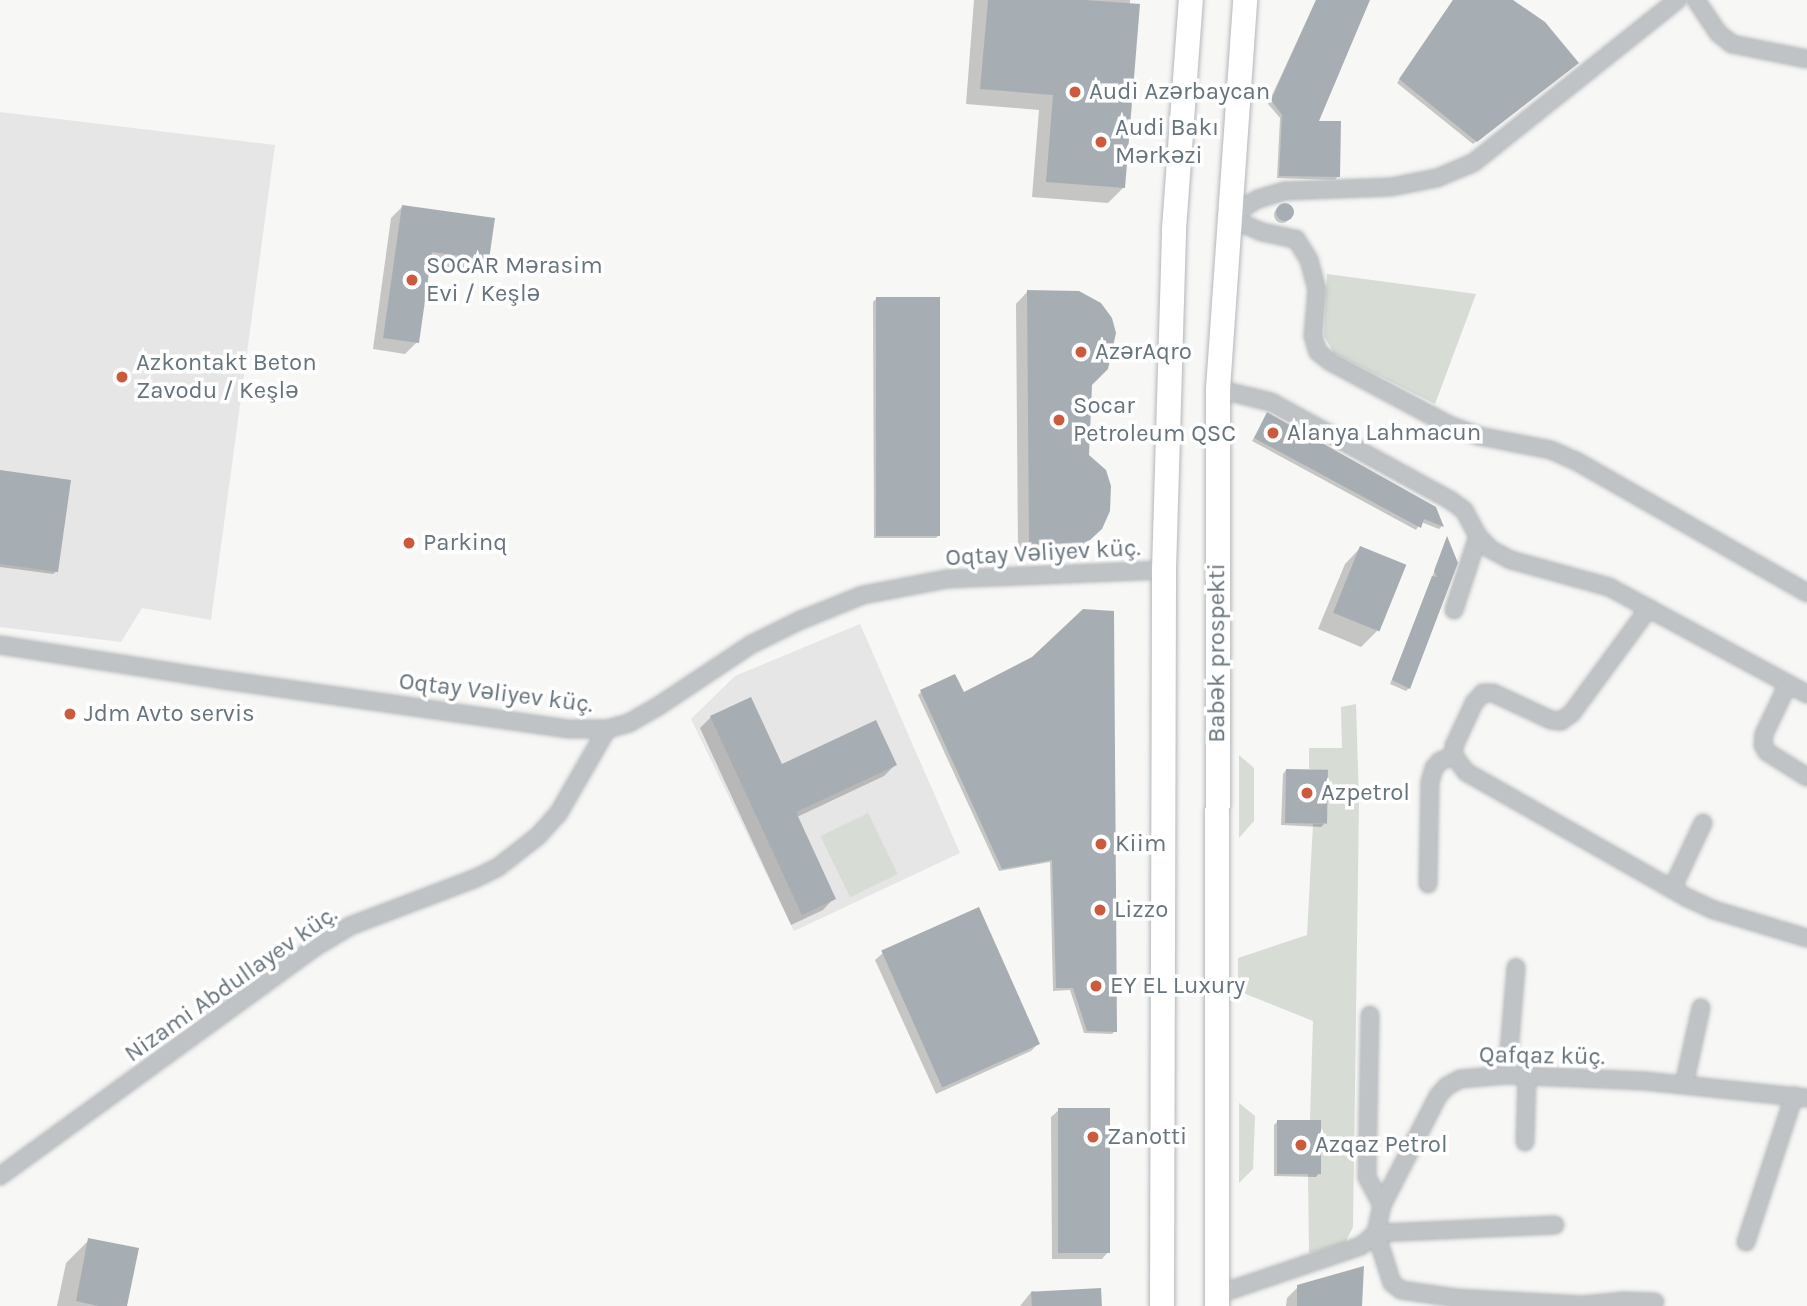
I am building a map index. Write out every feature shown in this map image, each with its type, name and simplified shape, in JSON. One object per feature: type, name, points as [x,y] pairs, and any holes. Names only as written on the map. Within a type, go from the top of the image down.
[{"type":"main road","points":[[1162,1306],[1164,570],[1174,229],[1191,0]]},
{"type":"main road","points":[[1237,0],[1240,68]]},
{"type":"main road","name":"Babək prospekti","points":[[1217,1300],[1218,389],[1245,0]]},
{"type":"street","points":[[1228,217],[1258,199],[1285,191],[1391,187],[1437,178],[1473,163],[1677,0]]},
{"type":"street","points":[[1696,0],[1718,33],[1732,44],[1807,59]]},
{"type":"street","points":[[1228,217],[1262,232],[1296,239],[1309,260],[1317,289],[1313,336],[1318,352],[1331,362],[1449,425],[1479,436],[1551,450],[1576,461],[1807,593]]},
{"type":"street","points":[[1218,389],[1271,402],[1450,500],[1464,510],[1478,536],[1490,549],[1511,560],[1609,587],[1807,694]]},
{"type":"street","points":[[1454,610],[1478,536]]},
{"type":"street","name":"Oqtay Vəliyev küç.","points":[[0,645],[223,680],[570,729],[607,729],[629,723],[657,707],[752,644],[801,620],[863,595],[947,579],[1164,570]]},
{"type":"street","points":[[1454,756],[1459,735],[1474,703],[1483,693],[1493,693],[1550,720],[1561,721],[1572,713],[1649,608]]},
{"type":"street","points":[[1788,684],[1764,734],[1763,746],[1767,752],[1807,777]]},
{"type":"street","name":"Nizami Abdullayev küç.","points":[[0,1176],[332,937],[350,926],[497,868],[538,836],[558,814],[607,729]]},
{"type":"street","points":[[1428,884],[1430,782],[1434,768],[1440,761],[1454,756]]},
{"type":"street","points":[[1454,756],[1466,772],[1672,889],[1714,910],[1807,938]]},
{"type":"street","points":[[1672,889],[1703,823]]},
{"type":"street","points":[[1507,1075],[1516,967]]},
{"type":"street","points":[[1684,1085],[1701,1008]]},
{"type":"street","points":[[1370,1015],[1367,1177],[1382,1205]]},
{"type":"street","points":[[1525,1142],[1527,1076]]},
{"type":"street","name":"Qafqaz küç.","points":[[1376,1233],[1382,1205],[1438,1096],[1460,1079],[1527,1076],[1684,1085],[1800,1097]]},
{"type":"street","points":[[1746,1242],[1800,1097]]},
{"type":"street","points":[[1217,1300],[1345,1254],[1362,1246],[1376,1233],[1555,1225]]},
{"type":"street","points":[[1376,1233],[1392,1283],[1401,1290],[1455,1302],[1583,1305],[1655,1301]]},
{"type":"shaded area","name":"Azkontakt Beton Zavodu / Keşlə","points":[[0,112],[275,145],[211,620],[142,608],[121,642],[0,627]]},
{"type":"shaded area","points":[[1327,274],[1476,294],[1435,404],[1334,353],[1324,336]]},
{"type":"shaded area","points":[[860,624],[960,853],[794,931],[691,719],[735,676]]},
{"type":"shaded area","points":[[1356,704],[1359,802],[1353,1227],[1345,1243],[1309,1253],[1308,1174],[1321,1174],[1321,1120],[1310,1120],[1313,1021],[1238,991],[1238,958],[1307,935],[1313,824],[1326,824],[1328,771],[1309,769],[1309,748],[1342,748],[1341,707]]},
{"type":"shaded area","points":[[1239,755],[1254,768],[1254,821],[1239,838]]},
{"type":"shaded area","points":[[868,813],[898,874],[850,897],[820,836]]},
{"type":"shaded area","points":[[1239,1103],[1255,1116],[1253,1169],[1239,1183]]},
{"type":"building","name":"Audi Azərbaycan","points":[[988,0],[1085,0],[1140,4],[1125,188],[1046,182],[1053,95],[980,89]]},
{"type":"building","points":[[1316,0],[1370,0],[1319,121],[1341,121],[1340,177],[1279,176],[1282,115],[1271,100]]},
{"type":"building","points":[[1453,0],[1513,0],[1545,22],[1579,63],[1477,142],[1399,79]]},
{"type":"building","points":[[1285,203],[1293,208],[1294,212],[1289,220],[1285,221],[1277,216],[1276,212],[1281,204]]},
{"type":"building","points":[[402,205],[495,218],[489,260],[432,252],[419,343],[383,338]]},
{"type":"building","name":"Socar Petroleum QSC","points":[[1027,290],[1079,291],[1101,303],[1112,318],[1116,333],[1108,369],[1092,385],[1089,455],[1106,470],[1111,486],[1110,511],[1102,529],[1090,540],[1078,545],[1029,544]]},
{"type":"building","points":[[876,297],[940,297],[940,536],[876,536]]},
{"type":"building","points":[[1267,412],[1436,507],[1444,527],[1424,519],[1421,528],[1254,438]]},
{"type":"building","points":[[0,470],[71,480],[58,572],[0,564]]},
{"type":"building","points":[[1447,536],[1458,563],[1410,689],[1392,680],[1432,576],[1437,577],[1434,571]]},
{"type":"building","points":[[1360,546],[1406,565],[1379,631],[1333,613]]},
{"type":"building","points":[[1083,609],[1114,611],[1117,1032],[1087,1031],[1073,988],[1056,988],[1052,860],[1002,869],[920,690],[955,674],[964,692],[1032,657]]},
{"type":"building","points":[[751,697],[782,764],[876,720],[897,765],[796,812],[836,899],[802,915],[710,716]]},
{"type":"building","points":[[1286,769],[1328,770],[1327,824],[1285,823]]},
{"type":"building","points":[[979,907],[1040,1044],[942,1088],[881,951]]},
{"type":"building","points":[[1058,1108],[1110,1108],[1110,1253],[1058,1253]]},
{"type":"building","points":[[1277,1120],[1321,1120],[1321,1174],[1277,1174]]},
{"type":"building","points":[[88,1238],[139,1248],[127,1306],[98,1306],[76,1301]]},
{"type":"building","points":[[1364,1266],[1362,1306],[1297,1306],[1297,1285]]},
{"type":"building","points":[[1101,1288],[1102,1306],[1032,1306],[1031,1292]]},
{"type":"place","name":"Audi Azərbaycan","points":[[1075,92]]},
{"type":"place","name":"Audi Bakı Mərkəzi","points":[[1101,142]]},
{"type":"place","name":"SOCAR Mərasim Evi / Keşlə","points":[[412,280]]},
{"type":"place","name":"AzərAqro","points":[[1081,352]]},
{"type":"place","name":"Azkontakt Beton Zavodu / Keşlə","points":[[122,377]]},
{"type":"place","name":"Socar Petroleum QSC","points":[[1059,420]]},
{"type":"place","name":"Alanya Lahmacun","points":[[1273,433]]},
{"type":"place","name":"Parkinq","points":[[409,543]]},
{"type":"place","name":"Jdm Avto servis","points":[[70,714]]},
{"type":"place","name":"Azpetrol","points":[[1307,793]]},
{"type":"place","name":"Kiim","points":[[1101,844]]},
{"type":"place","name":"Lizzo","points":[[1100,910]]},
{"type":"place","name":"EY EL Luxury","points":[[1096,986]]},
{"type":"place","name":"Zanotti","points":[[1093,1137]]},
{"type":"place","name":"Azqaz Petrol","points":[[1301,1145]]}]
